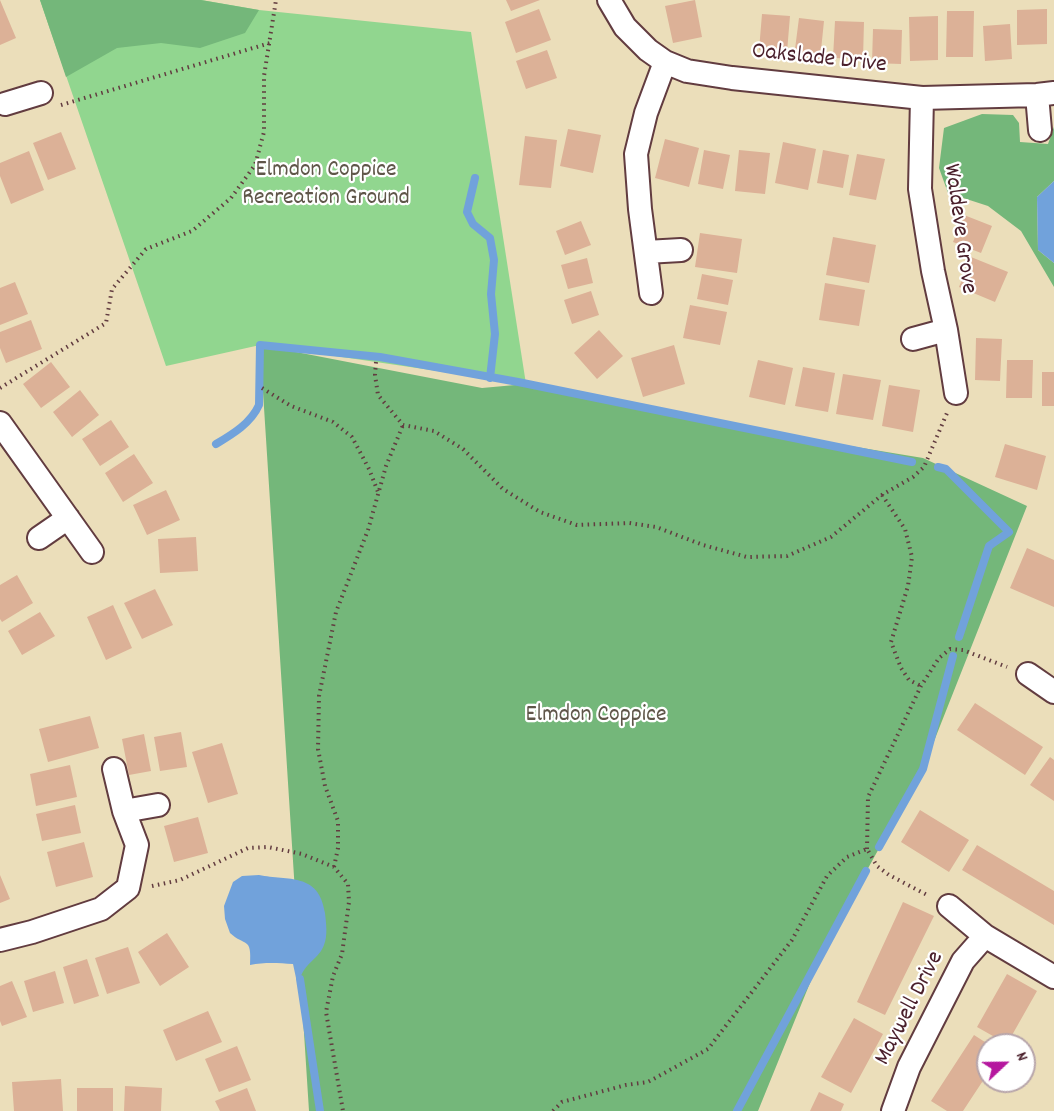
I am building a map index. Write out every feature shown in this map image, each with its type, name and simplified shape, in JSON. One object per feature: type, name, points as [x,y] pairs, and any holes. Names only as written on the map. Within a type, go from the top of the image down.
[{"type":"street","name":"Oakslade Drive","points":[[609,0],[625,27],[648,50],[665,62],[687,71],[732,78],[922,98],[1046,94]]},
{"type":"street","points":[[651,293],[640,209],[636,154],[646,113],[665,62]]},
{"type":"street","points":[[2,102],[40,93]]},
{"type":"street","points":[[1040,130],[1046,94]]},
{"type":"street","name":"Waldeve Grove","points":[[922,98],[920,189],[956,393]]},
{"type":"street","points":[[646,252],[681,250]]},
{"type":"street","name":"Waldeve Grove","points":[[913,339],[946,330]]},
{"type":"street","points":[[0,423],[92,552]]},
{"type":"street","points":[[39,538],[68,518]]},
{"type":"street","points":[[1028,674],[1054,692]]},
{"type":"street","points":[[0,940],[101,909],[128,888],[137,845],[124,811],[114,769]]},
{"type":"street","points":[[124,811],[158,805]]},
{"type":"street","points":[[949,906],[985,936],[1054,977]]},
{"type":"street","name":"Maywell Drive","points":[[893,1111],[909,1067],[963,961],[985,936]]},
{"type":"path","points":[[0,388],[106,323],[112,289],[146,249],[192,231],[231,198],[255,165],[264,132],[264,76],[276,0]]},
{"type":"path","points":[[40,93],[60,105],[270,43]]},
{"type":"path","points":[[376,362],[378,395],[403,425],[434,432],[463,449],[503,489],[540,512],[577,525],[629,523],[656,527],[703,545],[747,557],[787,556],[831,537],[882,495],[913,477],[924,467],[956,393]]},
{"type":"path","points":[[262,388],[291,406],[333,422],[352,437],[369,469],[378,493]]},
{"type":"path","points":[[334,867],[338,848],[338,821],[325,786],[318,748],[319,696],[336,612],[368,530],[386,466],[403,425]]},
{"type":"path","points":[[882,495],[905,529],[912,557],[908,586],[891,642],[901,668],[909,681],[921,686]]},
{"type":"path","points":[[949,906],[889,875],[877,866],[867,849],[868,797],[921,686],[939,658],[950,649],[963,651],[1028,674]]},
{"type":"path","points":[[128,888],[135,890],[180,880],[248,848],[268,848],[302,854],[334,867],[348,884],[349,902],[342,954],[333,976],[326,1012],[343,1111]]},
{"type":"path","points":[[553,1111],[562,1102],[626,1085],[648,1082],[708,1049],[792,940],[827,876],[848,857],[867,849]]},
{"type":"green space","name":"Elmdon Coppice Recreation Ground","points":[[40,0],[201,0],[259,10],[471,32],[526,384],[260,345],[166,366]]},
{"type":"green space","points":[[40,0],[201,0],[259,10],[245,33],[200,48],[161,43],[117,48],[66,77]]},
{"type":"green space","points":[[982,114],[1013,115],[1019,123],[1020,142],[1048,144],[1054,127],[1054,181],[1037,197],[1038,250],[1054,263],[1054,287],[1021,231],[988,206],[948,193],[939,168],[944,128]]},
{"type":"green space","name":"Elmdon Coppice","points":[[260,345],[482,388],[526,384],[735,427],[923,458],[1027,506],[923,769],[825,946],[758,1111],[309,1111]]},
{"type":"water","points":[[1054,181],[1054,263],[1038,250],[1037,197]]},
{"type":"water","points":[[259,875],[301,881],[316,891],[322,900],[326,921],[325,941],[322,950],[305,968],[300,979],[296,978],[293,964],[250,965],[249,946],[230,933],[225,919],[224,906],[233,882],[242,876]]},
{"type":"building","points":[[0,0],[16,38],[0,45]]},
{"type":"building","points":[[506,0],[540,0],[511,11]]},
{"type":"building","points":[[695,0],[702,37],[673,43],[665,6]]},
{"type":"building","points":[[539,9],[551,40],[516,53],[505,22]]},
{"type":"building","points":[[1047,9],[1047,44],[1017,45],[1017,10]]},
{"type":"building","points":[[947,11],[974,11],[973,57],[946,57]]},
{"type":"building","points":[[762,14],[790,16],[787,52],[759,50]]},
{"type":"building","points":[[938,16],[938,60],[910,61],[909,17]]},
{"type":"building","points":[[799,18],[824,21],[820,60],[794,57]]},
{"type":"building","points":[[835,21],[864,22],[863,59],[833,58]]},
{"type":"building","points":[[1010,24],[1012,59],[985,61],[983,26]]},
{"type":"building","points":[[873,29],[902,30],[901,64],[872,63]]},
{"type":"building","points":[[547,50],[557,78],[526,89],[516,61]]},
{"type":"building","points":[[568,129],[601,135],[593,173],[560,166]]},
{"type":"building","points":[[61,132],[76,169],[48,180],[33,143]]},
{"type":"building","points":[[525,136],[557,140],[551,188],[519,185]]},
{"type":"building","points":[[665,139],[699,148],[689,187],[655,178]]},
{"type":"building","points":[[783,142],[816,149],[808,190],[775,183]]},
{"type":"building","points":[[704,150],[730,155],[723,189],[698,184]]},
{"type":"building","points":[[739,150],[770,153],[765,194],[735,191]]},
{"type":"building","points":[[823,150],[849,155],[843,188],[817,183]]},
{"type":"building","points":[[29,151],[44,190],[11,204],[0,176],[0,163]]},
{"type":"building","points":[[857,154],[885,159],[876,200],[849,195]]},
{"type":"building","points":[[964,215],[992,226],[981,253],[953,242]]},
{"type":"building","points":[[581,221],[591,245],[565,255],[556,231]]},
{"type":"building","points":[[700,233],[742,239],[737,273],[695,267]]},
{"type":"building","points":[[833,237],[876,245],[869,283],[826,275]]},
{"type":"building","points":[[971,257],[1008,272],[995,302],[959,287]]},
{"type":"building","points":[[587,258],[593,283],[568,289],[561,265]]},
{"type":"building","points":[[702,274],[733,280],[728,305],[697,299]]},
{"type":"building","points":[[15,282],[28,314],[0,325],[0,288]]},
{"type":"building","points":[[825,283],[865,290],[859,326],[819,320]]},
{"type":"building","points":[[591,291],[599,315],[572,324],[564,300]]},
{"type":"building","points":[[690,305],[727,312],[720,345],[683,338]]},
{"type":"building","points":[[31,320],[42,349],[6,363],[0,348],[0,332]]},
{"type":"building","points":[[599,330],[623,356],[597,379],[574,353]]},
{"type":"building","points":[[976,338],[1002,339],[1000,381],[975,380]]},
{"type":"building","points":[[674,345],[685,384],[643,397],[631,358]]},
{"type":"building","points":[[758,360],[793,368],[785,405],[749,397]]},
{"type":"building","points":[[1007,360],[1033,360],[1032,398],[1006,398]]},
{"type":"building","points":[[51,362],[70,387],[41,408],[23,384]]},
{"type":"building","points":[[803,367],[835,373],[828,412],[795,406]]},
{"type":"building","points":[[1042,372],[1054,372],[1054,406],[1042,406]]},
{"type":"building","points":[[843,374],[881,380],[873,420],[836,414]]},
{"type":"building","points":[[889,385],[920,390],[913,432],[882,426]]},
{"type":"building","points":[[80,390],[99,415],[72,437],[53,412]]},
{"type":"building","points":[[111,420],[129,447],[100,466],[82,439]]},
{"type":"building","points":[[1005,444],[1046,456],[1037,490],[995,477]]},
{"type":"building","points":[[134,454],[153,483],[123,502],[105,473]]},
{"type":"building","points":[[166,490],[180,520],[147,535],[133,505]]},
{"type":"building","points":[[196,537],[198,571],[160,573],[158,539]]},
{"type":"building","points":[[1027,548],[1054,560],[1054,607],[1010,588]]},
{"type":"building","points":[[17,575],[33,603],[2,622],[0,619],[0,585]]},
{"type":"building","points":[[155,589],[173,625],[142,639],[124,603]]},
{"type":"building","points":[[113,605],[132,648],[106,660],[87,617]]},
{"type":"building","points":[[40,612],[55,636],[22,655],[8,631]]},
{"type":"building","points":[[975,703],[1043,747],[1025,775],[957,730]]},
{"type":"building","points":[[90,716],[99,748],[48,762],[39,729]]},
{"type":"building","points":[[181,732],[187,767],[160,771],[154,737]]},
{"type":"building","points":[[144,734],[151,771],[129,775],[122,739]]},
{"type":"building","points":[[222,743],[238,794],[208,803],[192,752]]},
{"type":"building","points":[[1050,757],[1054,760],[1054,801],[1030,785]]},
{"type":"building","points":[[70,765],[77,797],[36,806],[30,774]]},
{"type":"building","points":[[75,805],[81,833],[42,841],[36,814]]},
{"type":"building","points":[[920,810],[969,840],[949,872],[901,842]]},
{"type":"building","points":[[198,817],[208,853],[174,862],[164,826]]},
{"type":"building","points":[[84,842],[93,877],[56,887],[47,852]]},
{"type":"building","points":[[977,845],[1054,891],[1054,925],[962,870]]},
{"type":"building","points":[[0,875],[10,899],[0,903]]},
{"type":"building","points":[[903,902],[934,916],[885,1015],[857,1002]]},
{"type":"building","points":[[167,933],[189,967],[160,986],[138,952]]},
{"type":"building","points":[[128,947],[140,983],[107,994],[95,958]]},
{"type":"building","points":[[87,959],[99,996],[74,1004],[63,967]]},
{"type":"building","points":[[55,971],[64,1003],[33,1012],[24,981]]},
{"type":"building","points":[[1007,974],[1037,991],[1013,1033],[988,1033],[977,1027]]},
{"type":"building","points":[[12,981],[27,1017],[2,1026],[0,986]]},
{"type":"building","points":[[208,1011],[222,1042],[176,1061],[163,1030]]},
{"type":"building","points":[[854,1018],[883,1034],[851,1093],[821,1077]]},
{"type":"building","points":[[974,1035],[976,1036],[976,1091],[963,1111],[947,1111],[931,1101]]},
{"type":"building","points":[[237,1046],[251,1080],[219,1092],[205,1059]]},
{"type":"building","points":[[61,1079],[63,1111],[14,1111],[12,1082]]},
{"type":"building","points":[[125,1086],[162,1088],[161,1111],[124,1111]]},
{"type":"building","points":[[77,1088],[113,1088],[113,1111],[77,1111]]},
{"type":"building","points":[[247,1088],[256,1111],[220,1111],[215,1101]]},
{"type":"building","points":[[819,1092],[844,1104],[841,1111],[810,1111]]},
{"type":"waterway","points":[[475,178],[467,212],[473,224],[490,238],[494,260],[491,294],[495,334],[490,378]]},
{"type":"waterway","points":[[216,444],[246,423],[259,405],[260,345],[380,357],[518,382],[912,462]]},
{"type":"waterway","points":[[938,467],[946,469],[1009,532],[989,546],[959,637]]},
{"type":"waterway","points":[[879,847],[923,769],[953,656]]},
{"type":"waterway","points":[[737,1111],[866,871]]},
{"type":"waterway","points":[[300,979],[320,1111]]}]
